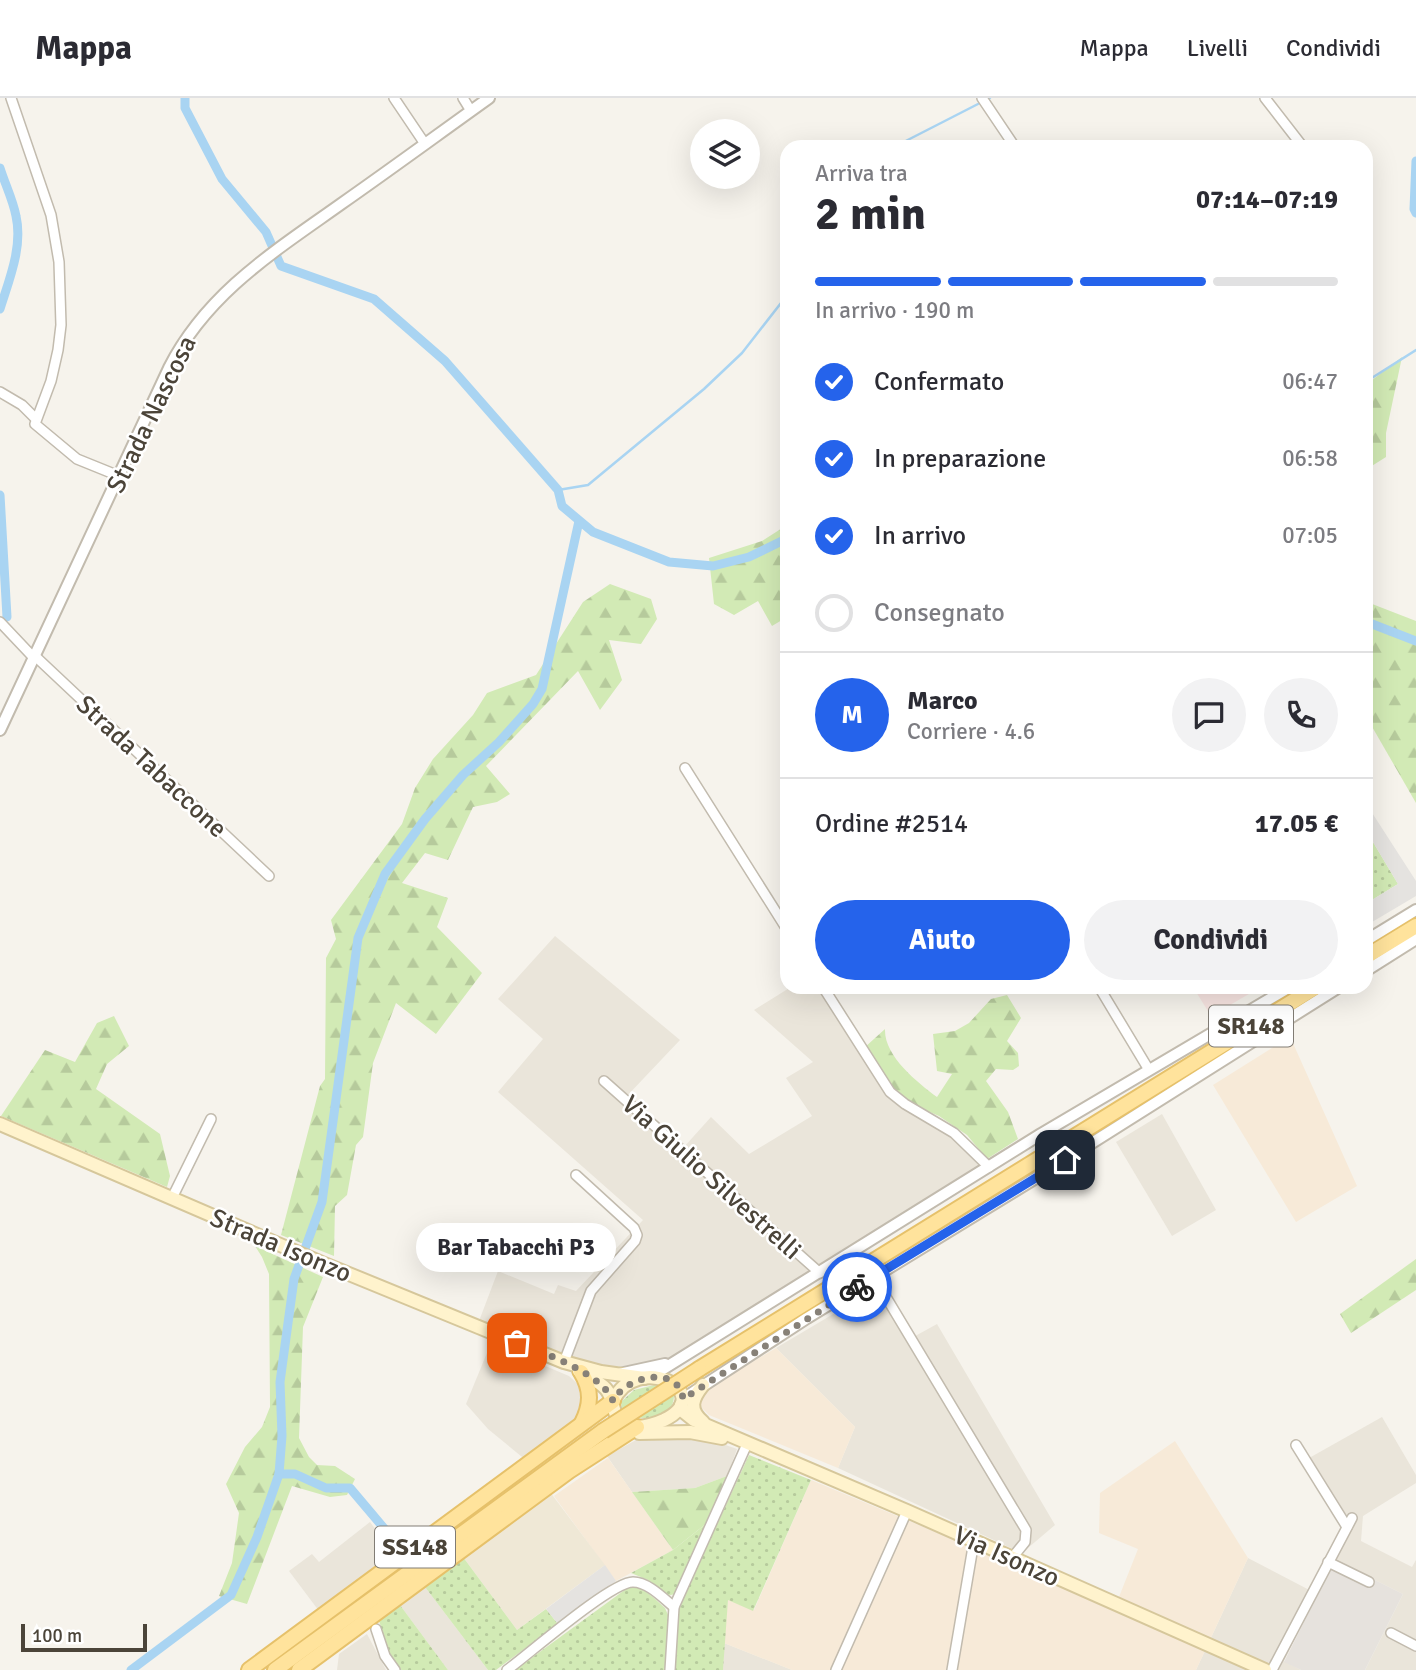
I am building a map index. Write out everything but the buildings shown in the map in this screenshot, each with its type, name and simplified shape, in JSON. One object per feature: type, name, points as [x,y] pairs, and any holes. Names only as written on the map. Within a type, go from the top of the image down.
[{"type":"main road","points":[[1373,952],[1416,926]]},
{"type":"main road","name":"SR148","points":[[275,1670],[603,1431],[1305,994]]},
{"type":"main road","name":"Strada Isonzo","points":[[0,1124],[290,1250],[564,1362]]},
{"type":"main road","points":[[564,1362],[603,1385],[621,1422],[637,1427]]},
{"type":"main road","points":[[564,1362],[619,1374],[662,1378],[682,1391],[682,1402],[687,1415],[704,1429]]},
{"type":"main road","points":[[580,1372],[590,1395],[582,1424]]},
{"type":"main road","points":[[613,1401],[625,1386],[648,1377]]},
{"type":"main road","points":[[703,1385],[694,1397],[692,1407],[704,1429]]},
{"type":"main road","name":"SS148","points":[[249,1670],[613,1401]]},
{"type":"main road","points":[[299,1670],[373,1623],[569,1471],[637,1427],[664,1420],[675,1413],[682,1402]]},
{"type":"main road","points":[[664,1420],[704,1429]]},
{"type":"main road","points":[[622,1437],[704,1429]]},
{"type":"main road","name":"Via Isonzo","points":[[704,1429],[747,1444],[907,1511],[1265,1670]]},
{"type":"street","points":[[11,98],[51,215],[58,254],[60,338],[51,381],[36,419],[38,429],[77,459],[119,476]]},
{"type":"street","points":[[394,98],[425,144]]},
{"type":"street","points":[[463,98],[471,111]]},
{"type":"street","name":"Strada Nascosa","points":[[0,730],[172,363],[189,333],[223,293],[284,245],[489,98]]},
{"type":"street","points":[[982,98],[1010,140]]},
{"type":"street","points":[[1265,98],[1298,140]]},
{"type":"street","points":[[1,392],[22,405],[36,419]]},
{"type":"street","name":"Strada Tabaccone","points":[[0,622],[34,657],[269,876]]},
{"type":"street","points":[[685,768],[780,918]]},
{"type":"street","points":[[1373,936],[1416,910]]},
{"type":"street","points":[[1373,966],[1416,939]]},
{"type":"street","points":[[827,994],[890,1092],[961,1139],[989,1167]]},
{"type":"street","points":[[1103,994],[1149,1070]]},
{"type":"street","points":[[648,1377],[989,1167],[1278,994]]},
{"type":"street","points":[[682,1402],[703,1385],[1328,994]]},
{"type":"street","name":"Via Giulio Silvestrelli","points":[[604,1081],[820,1273]]},
{"type":"street","points":[[172,1198],[211,1119]]},
{"type":"street","points":[[564,1362],[589,1294],[638,1235],[634,1228],[576,1175]]},
{"type":"street","points":[[874,1277],[1025,1528],[1025,1542],[1012,1558]]},
{"type":"street","points":[[619,1374],[655,1367],[681,1358]]},
{"type":"street","points":[[670,1670],[674,1607],[747,1444]]},
{"type":"street","points":[[1272,1670],[1349,1523],[1296,1445]]},
{"type":"street","points":[[836,1670],[907,1511]]},
{"type":"street","points":[[952,1670],[974,1541]]},
{"type":"street","points":[[1328,1562],[1369,1582]]},
{"type":"street","points":[[507,1670],[621,1585],[633,1582],[642,1584],[674,1607]]},
{"type":"street","points":[[373,1623],[385,1656],[395,1670]]},
{"type":"street","points":[[1391,1633],[1416,1646]]},
{"type":"shaded area","points":[[1373,814],[1416,881],[1416,896],[1373,921],[1373,899],[1398,884],[1373,842]]},
{"type":"shaded area","points":[[555,936],[680,1040],[626,1097],[684,1147],[711,1117],[749,1154],[812,1116],[786,1078],[813,1062],[754,1010],[780,994],[824,994],[892,1099],[955,1139],[981,1163],[677,1355],[659,1361],[610,1368],[577,1359],[479,1321],[498,1271],[554,1294],[558,1285],[576,1291],[643,1220],[498,1092],[543,1039],[498,999]]},
{"type":"shaded area","points":[[1197,994],[1249,994],[1211,1016]]},
{"type":"shaded area","points":[[1292,1041],[1357,1186],[1296,1222],[1213,1085],[1280,1043],[1282,1046]]},
{"type":"shaded area","points":[[1162,1114],[1216,1210],[1172,1236],[1116,1142]]},
{"type":"shaded area","points":[[877,1288],[908,1340],[937,1324],[1055,1525],[1022,1553],[838,1468],[855,1427],[776,1348]]},
{"type":"shaded area","points":[[491,1343],[569,1376],[585,1395],[584,1407],[576,1420],[527,1461],[488,1429],[466,1404]]},
{"type":"shaded area","points":[[776,1348],[855,1427],[838,1468],[709,1415],[701,1407],[701,1397],[717,1383]]},
{"type":"shaded area","points":[[1382,1417],[1416,1475],[1416,1483],[1363,1516],[1361,1541],[1412,1567],[1416,1560],[1416,1670],[1365,1670],[1403,1594],[1335,1560],[1348,1536],[1302,1462]]},
{"type":"shaded area","points":[[700,1436],[737,1449],[727,1476],[695,1488],[632,1492],[607,1456],[636,1440]]},
{"type":"shaded area","points":[[1175,1441],[1248,1558],[1196,1670],[792,1670],[724,1643],[728,1599],[754,1610],[811,1480],[1115,1607],[1138,1549],[1099,1533],[1100,1493]]},
{"type":"shaded area","points":[[608,1458],[673,1550],[616,1581],[554,1496]]},
{"type":"shaded area","points":[[550,1492],[605,1565],[517,1630],[463,1557]]},
{"type":"shaded area","points":[[370,1522],[394,1554],[319,1611],[289,1571],[312,1554],[319,1562]]},
{"type":"shaded area","points":[[1248,1558],[1317,1594],[1284,1661],[1301,1670],[1196,1670]]},
{"type":"shaded area","points":[[1335,1560],[1403,1594],[1365,1670],[1301,1670],[1284,1662]]},
{"type":"shaded area","points":[[605,1565],[616,1581],[558,1624],[546,1609]]},
{"type":"shaded area","points":[[425,1587],[488,1670],[448,1670],[400,1605]]},
{"type":"shaded area","points":[[367,1634],[386,1670],[337,1670],[339,1654]]},
{"type":"shaded area","points":[[724,1643],[792,1670],[723,1670]]},
{"type":"green space","points":[[1402,357],[1386,433],[1386,457],[1373,465],[1373,379]]},
{"type":"green space","points":[[780,529],[780,621],[772,626],[758,601],[734,615],[714,604],[709,558],[762,541]]},
{"type":"green space","points":[[610,584],[651,599],[657,619],[641,644],[609,640],[622,680],[600,710],[578,671],[486,766],[510,794],[497,802],[473,807],[448,860],[425,853],[402,883],[448,898],[437,927],[482,973],[436,1034],[396,1003],[373,1063],[363,1137],[356,1145],[347,1195],[335,1206],[334,1256],[281,1235],[320,1086],[325,1079],[326,958],[336,939],[331,920],[402,824],[415,788],[433,759],[473,715],[487,693],[536,675],[583,602]]},
{"type":"green space","points":[[1373,604],[1416,621],[1416,803],[1373,728]]},
{"type":"green space","points":[[1373,842],[1398,884],[1373,899]]},
{"type":"green space","points":[[1007,995],[1021,1018],[1007,1041],[1018,1053],[1019,1066],[1013,1070],[996,1069],[986,1081],[1008,1112],[1018,1139],[987,1159],[967,1135],[939,1116],[909,1103],[895,1091],[864,1048],[885,1029],[890,1049],[903,1068],[937,1097],[952,1074],[937,1071],[933,1034],[955,1031],[969,1023],[991,999]]},
{"type":"green space","points":[[114,1016],[129,1046],[107,1064],[96,1089],[160,1134],[170,1176],[167,1187],[1,1116],[45,1050],[75,1062],[97,1023]]},
{"type":"green space","points":[[255,1246],[323,1277],[303,1327],[299,1438],[309,1457],[317,1465],[335,1466],[355,1479],[347,1495],[330,1497],[292,1486],[247,1604],[219,1596],[232,1563],[239,1513],[226,1484],[245,1447],[262,1427],[270,1407],[269,1274]]},
{"type":"green space","points":[[1416,1259],[1416,1290],[1351,1333],[1340,1314]]},
{"type":"green space","points":[[654,1385],[663,1387],[674,1395],[673,1404],[668,1410],[662,1415],[646,1418],[622,1412],[621,1402],[634,1390]]},
{"type":"green space","points":[[749,1455],[811,1480],[753,1611],[728,1600],[723,1670],[673,1670],[675,1624],[679,1607]]},
{"type":"green space","points":[[727,1476],[707,1523],[673,1550],[632,1492],[695,1488]]},
{"type":"green space","points":[[707,1523],[675,1594],[667,1596],[648,1580],[631,1573],[673,1550]]},
{"type":"green space","points":[[463,1557],[517,1630],[546,1609],[558,1624],[496,1670],[488,1670],[425,1587]]},
{"type":"green space","points":[[641,1588],[654,1598],[665,1608],[669,1617],[667,1670],[515,1670],[626,1589]]},
{"type":"green space","points":[[400,1605],[448,1670],[401,1670],[390,1655],[379,1621]]},
{"type":"waterway","points":[[185,98],[185,108],[222,179],[266,232],[281,266],[374,299],[445,361],[558,490],[562,506],[593,532],[669,562],[713,566],[749,557],[780,542]]},
{"type":"waterway","points":[[908,140],[978,104]]},
{"type":"waterway","points":[[1416,161],[1416,213]]},
{"type":"waterway","points":[[0,168],[15,210],[18,228],[14,263],[0,309]]},
{"type":"waterway","points":[[558,490],[588,485],[704,389],[742,353],[780,304]]},
{"type":"waterway","points":[[1373,377],[1416,350]]},
{"type":"waterway","points":[[0,495],[7,617]]},
{"type":"waterway","points":[[131,1670],[231,1595],[257,1537],[279,1474],[282,1436],[280,1382],[294,1279],[322,1202],[358,938],[385,874],[425,819],[463,775],[499,742],[533,704],[542,689],[579,521]]},
{"type":"waterway","points":[[1373,624],[1416,641]]},
{"type":"waterway","points":[[279,1474],[295,1474],[326,1488],[350,1488],[399,1546]]},
{"type":"way so far","points":[[517,1343],[564,1362],[597,1381],[603,1385],[613,1401],[625,1386],[652,1376],[672,1382],[682,1391],[683,1399],[857,1287]]},
{"type":"place","name":"Bar Tabacchi P3","points":[[517,1343]]},
{"type":"route","points":[[857,1287],[1065,1160]]}]
